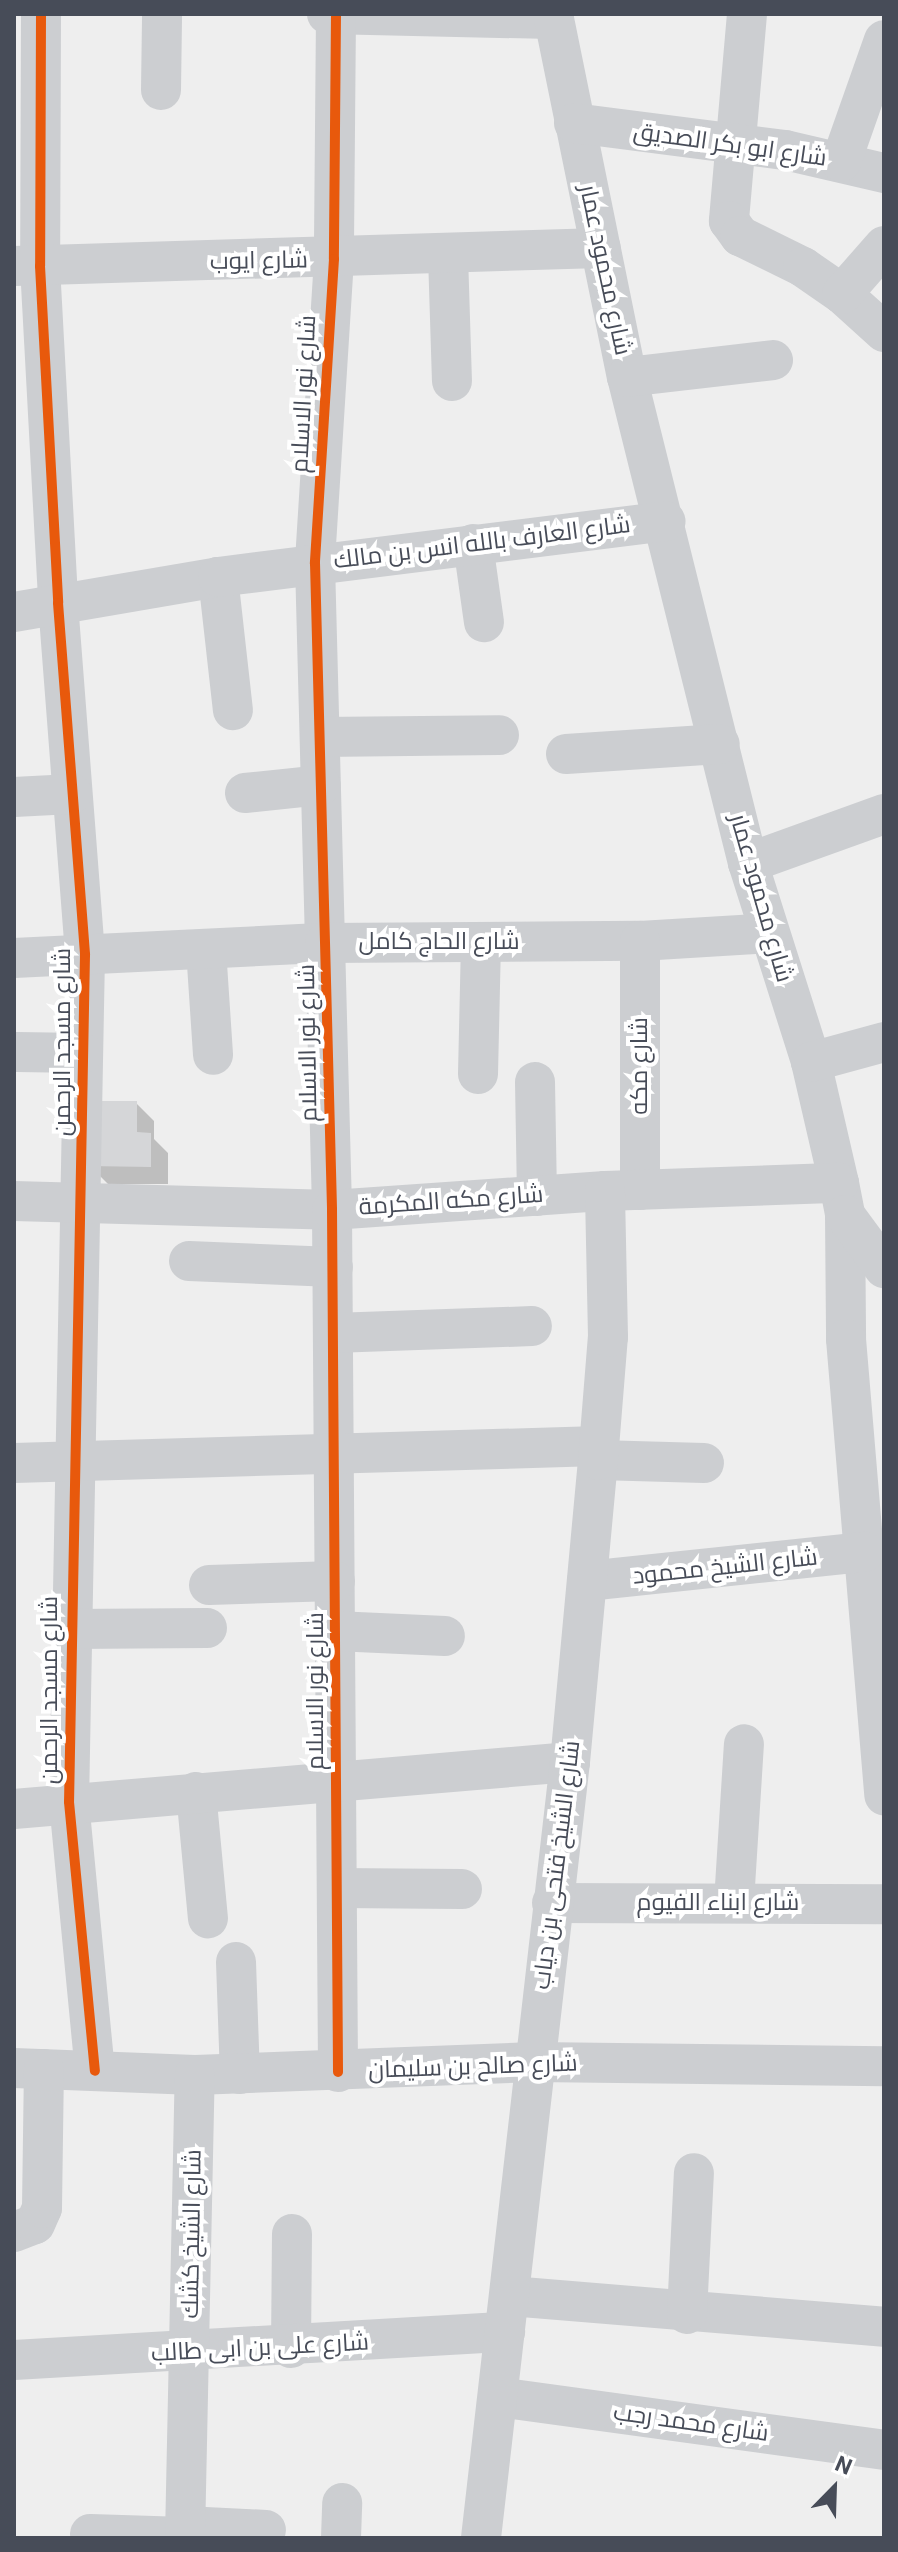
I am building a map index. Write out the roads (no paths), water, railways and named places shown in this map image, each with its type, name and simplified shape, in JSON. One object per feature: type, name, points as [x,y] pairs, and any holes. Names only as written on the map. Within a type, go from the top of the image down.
[{"type":"street","name":"شارع مسجد الرحمن","points":[[41,14],[27,266],[58,603],[85,955],[72,1459],[69,1802],[95,2071]]},
{"type":"street","points":[[161,90],[162,14]]},
{"type":"street","points":[[327,14],[553,17]]},
{"type":"street","name":"شارع نور الاسلام","points":[[336,14],[334,259],[315,563],[333,1267],[338,2072]]},
{"type":"street","points":[[747,14],[732,143],[729,221],[734,229],[842,294],[884,332]]},
{"type":"street","name":"شارع محمود عمار","points":[[553,17],[627,377],[666,521],[748,863],[811,1062],[842,1199],[846,1339],[884,1795]]},
{"type":"street","points":[[841,162],[884,40]]},
{"type":"street","name":"شارع ابو بكر الصديق","points":[[574,123],[732,143],[841,162],[884,173]]},
{"type":"street","points":[[842,294],[884,246]]},
{"type":"street","name":"شارع ايوب","points":[[27,266],[334,259],[601,248]]},
{"type":"street","points":[[448,255],[452,381]]},
{"type":"street","points":[[627,377],[773,360]]},
{"type":"street","name":"شارع العارف بالله انس بن مالك","points":[[14,612],[315,563],[666,521]]},
{"type":"street","points":[[473,544],[484,622]]},
{"type":"street","points":[[218,577],[233,710]]},
{"type":"street","points":[[320,737],[499,735]]},
{"type":"street","points":[[566,754],[720,744]]},
{"type":"street","points":[[245,793],[321,785]]},
{"type":"street","points":[[14,797],[72,794]]},
{"type":"street","points":[[748,863],[884,814]]},
{"type":"street","name":"شارع الحاج كامل","points":[[14,958],[325,943],[640,941],[769,933]]},
{"type":"street","name":"شارع مكه","points":[[622,1190],[640,941]]},
{"type":"street","points":[[478,1074],[481,942]]},
{"type":"street","points":[[206,949],[213,1055]]},
{"type":"street","points":[[811,1062],[884,1042]]},
{"type":"street","points":[[17,1052],[83,1053]]},
{"type":"street","points":[[535,1082],[537,1196]]},
{"type":"street","name":"شارع مكه المكرمة","points":[[14,1201],[81,1200],[332,1210],[622,1190],[842,1199]]},
{"type":"street","name":"شارع الشيخ فتحى بن دياب","points":[[481,2538],[570,1762],[622,1190]]},
{"type":"street","points":[[842,1199],[884,1268]]},
{"type":"street","points":[[189,1261],[333,1267]]},
{"type":"street","points":[[333,1333],[532,1326]]},
{"type":"street","points":[[14,1463],[72,1459],[598,1453],[704,1463]]},
{"type":"street","name":"شارع الشيخ محمود","points":[[587,1581],[864,1552]]},
{"type":"street","points":[[209,1585],[335,1581]]},
{"type":"street","points":[[70,1629],[207,1628]]},
{"type":"street","points":[[335,1631],[445,1636]]},
{"type":"street","points":[[734,1902],[744,1744]]},
{"type":"street","points":[[14,1809],[570,1762]]},
{"type":"street","points":[[196,1792],[208,1918]]},
{"type":"street","points":[[337,1888],[462,1889]]},
{"type":"street","name":"شارع ابناء الفيوم","points":[[552,1903],[884,1904]]},
{"type":"street","points":[[236,1962],[240,2074]]},
{"type":"street","name":"شارع صالح بن سليمان","points":[[29,2069],[195,2075],[338,2072],[534,2062],[884,2066]]},
{"type":"street","points":[[28,2220],[29,2069]]},
{"type":"street","name":"شارع الشيخ كشك","points":[[185,2534],[195,2075]]},
{"type":"street","points":[[687,2314],[694,2173]]},
{"type":"street","points":[[291,2348],[292,2234]]},
{"type":"street","name":"شارع على بن ابى طالب","points":[[14,2360],[291,2348],[508,2314],[687,2314],[884,2327]]},
{"type":"street","name":"شارع محمد رجب","points":[[498,2397],[884,2450]]},
{"type":"street","points":[[90,2534],[266,2530]]}]
